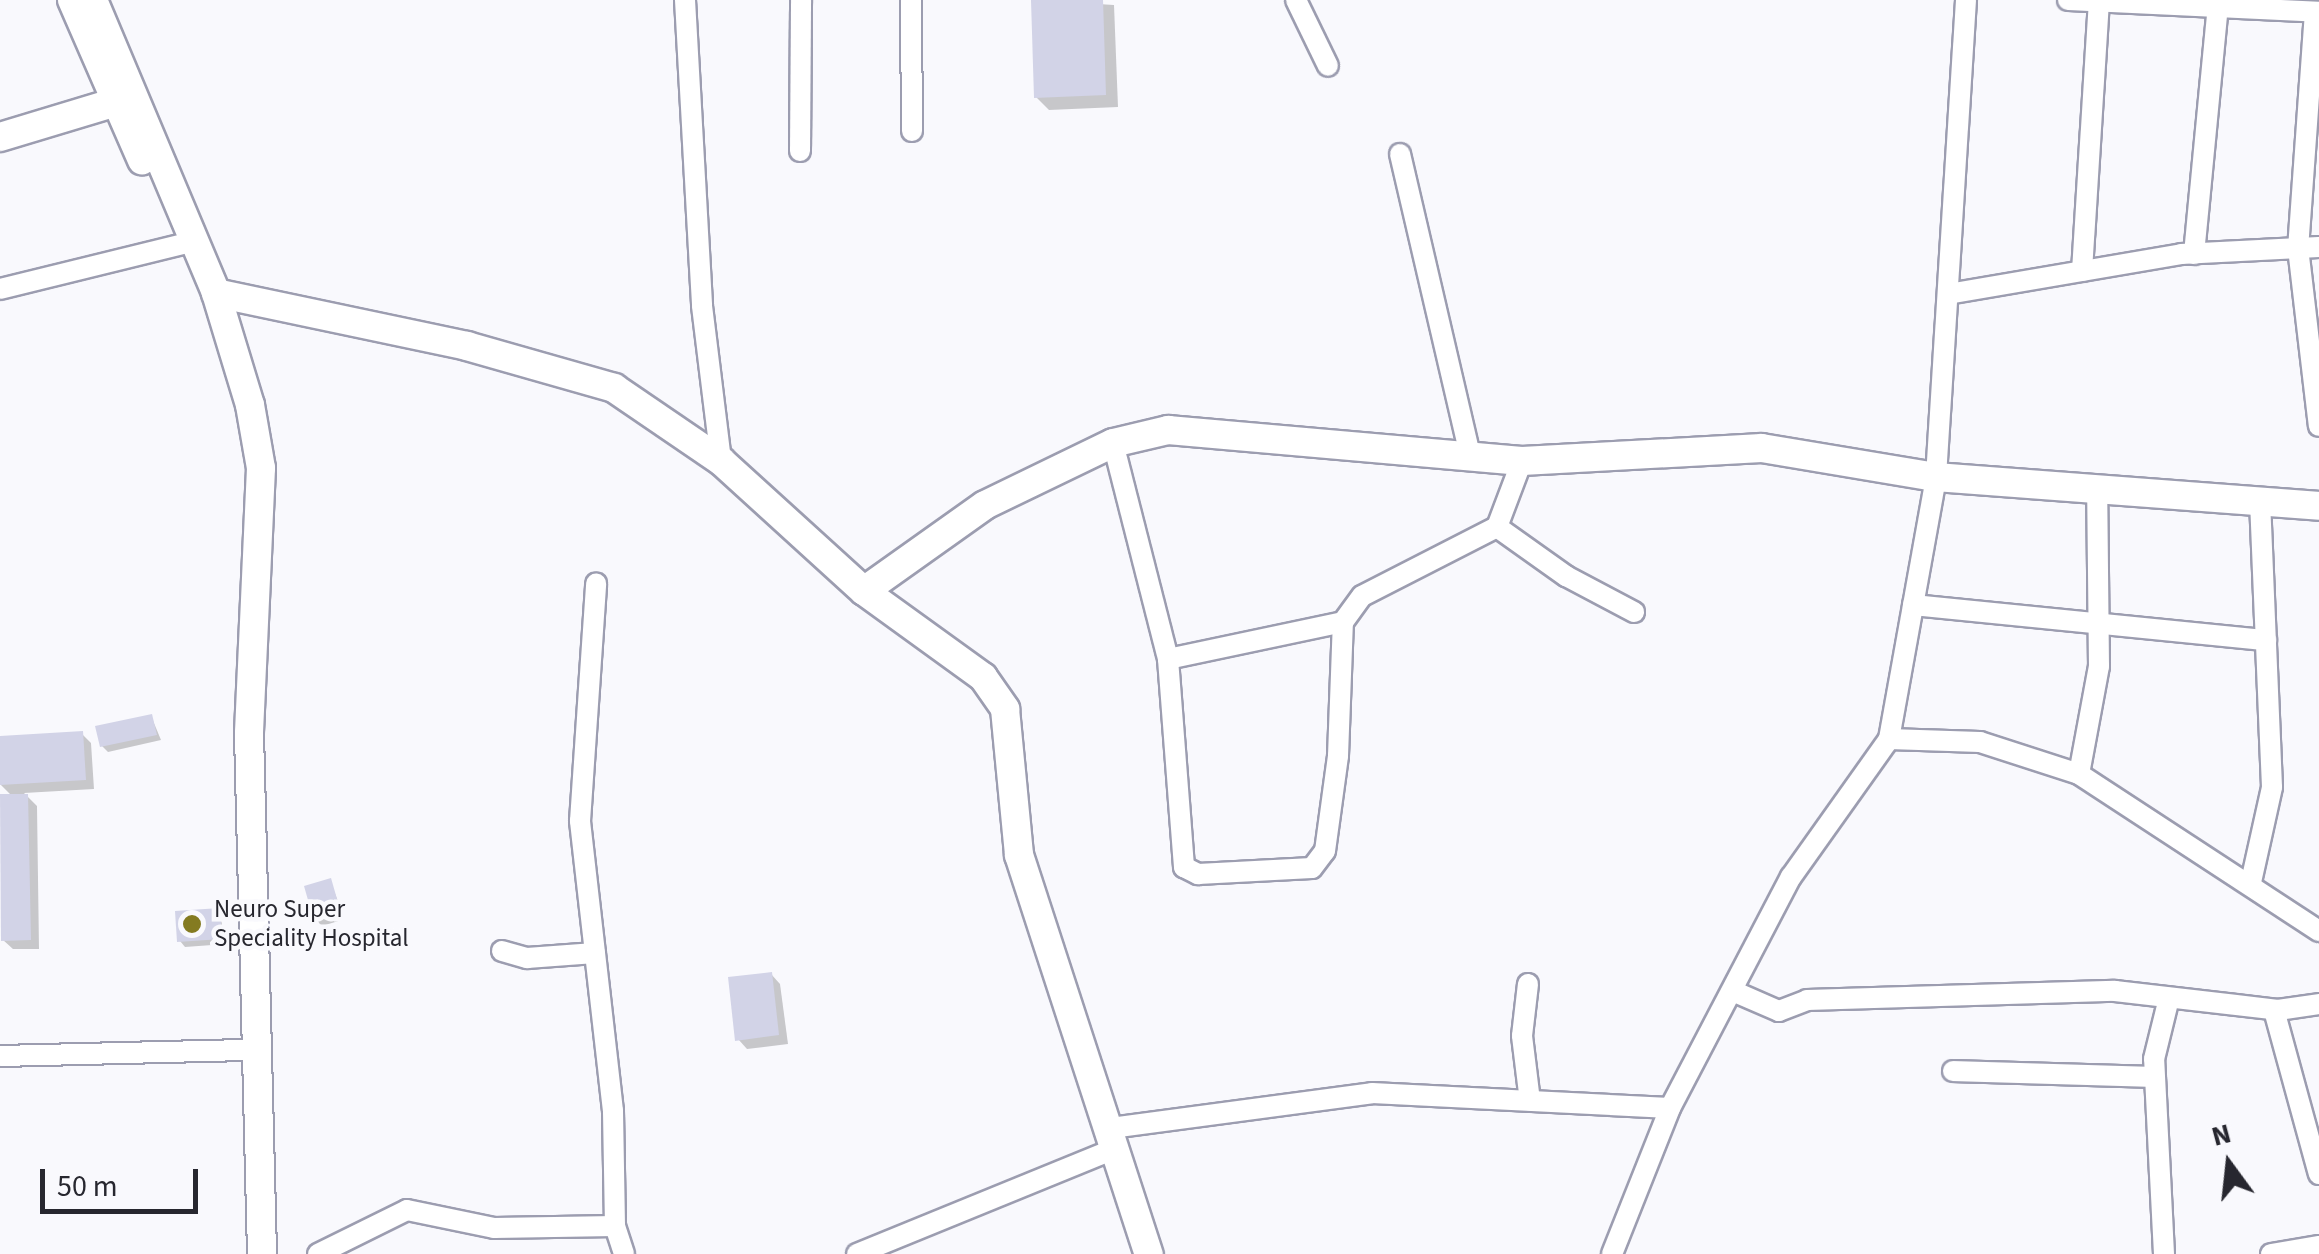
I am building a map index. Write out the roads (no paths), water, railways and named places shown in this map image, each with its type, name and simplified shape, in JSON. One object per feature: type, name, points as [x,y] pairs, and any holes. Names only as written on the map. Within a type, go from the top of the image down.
[{"type":"main road","points":[[72,0],[170,218],[192,242]]},
{"type":"main road","points":[[93,0],[216,293],[261,468],[248,733],[253,1050],[262,1254]]},
{"type":"main road","points":[[0,138],[116,102]]},
{"type":"main road","points":[[216,293],[466,346],[614,388],[721,461],[864,591],[997,690],[1005,709],[1019,855],[1150,1254]]},
{"type":"main road","points":[[864,591],[985,505],[1113,443],[1168,430],[1522,461],[1762,448],[1936,477],[2319,506]]},
{"type":"street","points":[[685,0],[702,306],[721,461]]},
{"type":"street","points":[[800,151],[801,0]]},
{"type":"street","points":[[911,0],[912,131]]},
{"type":"street","points":[[1296,0],[1328,66]]},
{"type":"street","points":[[1612,1254],[1670,1108],[1735,992],[1791,877],[1889,739],[1936,477],[1966,0]]},
{"type":"street","points":[[2068,0],[2317,12],[2309,247],[2319,426]]},
{"type":"street","points":[[2082,271],[2099,1]]},
{"type":"street","points":[[2194,254],[2218,8]]},
{"type":"street","points":[[1400,154],[1470,455]]},
{"type":"street","points":[[0,289],[192,242]]},
{"type":"street","points":[[1948,294],[2194,254],[2309,247]]},
{"type":"street","points":[[1113,443],[1168,660],[1184,867],[1198,874],[1312,868],[1325,851],[1338,756],[1343,622],[1362,596],[1497,527],[1522,461]]},
{"type":"street","points":[[2079,774],[2098,666],[2096,489]]},
{"type":"street","points":[[2251,882],[2272,788],[2260,501]]},
{"type":"street","points":[[1497,527],[1566,576],[1634,612]]},
{"type":"street","points":[[596,584],[580,822],[613,1111],[616,1226],[624,1254]]},
{"type":"street","points":[[1913,605],[2266,640]]},
{"type":"street","points":[[1168,660],[1343,622]]},
{"type":"street","points":[[1889,739],[1980,742],[2079,774],[2251,882],[2319,931]]},
{"type":"street","points":[[502,951],[527,958],[595,953]]},
{"type":"street","points":[[1528,984],[1522,1036],[1530,1101]]},
{"type":"street","points":[[1735,992],[1780,1010],[1807,1000],[2115,992],[2274,1010],[2319,1004]]},
{"type":"street","points":[[2164,1254],[2154,1068],[2168,998]]},
{"type":"street","points":[[2274,1010],[2319,1174]]},
{"type":"street","points":[[0,1056],[253,1050]]},
{"type":"street","points":[[1952,1071],[2154,1068]]},
{"type":"street","points":[[858,1254],[1114,1138],[1372,1093],[1670,1108]]},
{"type":"street","points":[[318,1254],[408,1210],[494,1228],[616,1226]]},
{"type":"street","points":[[2271,1254],[2319,1246]]},
{"type":"place","name":"Neuro Super Speciality Hospital","points":[[192,924]]}]
